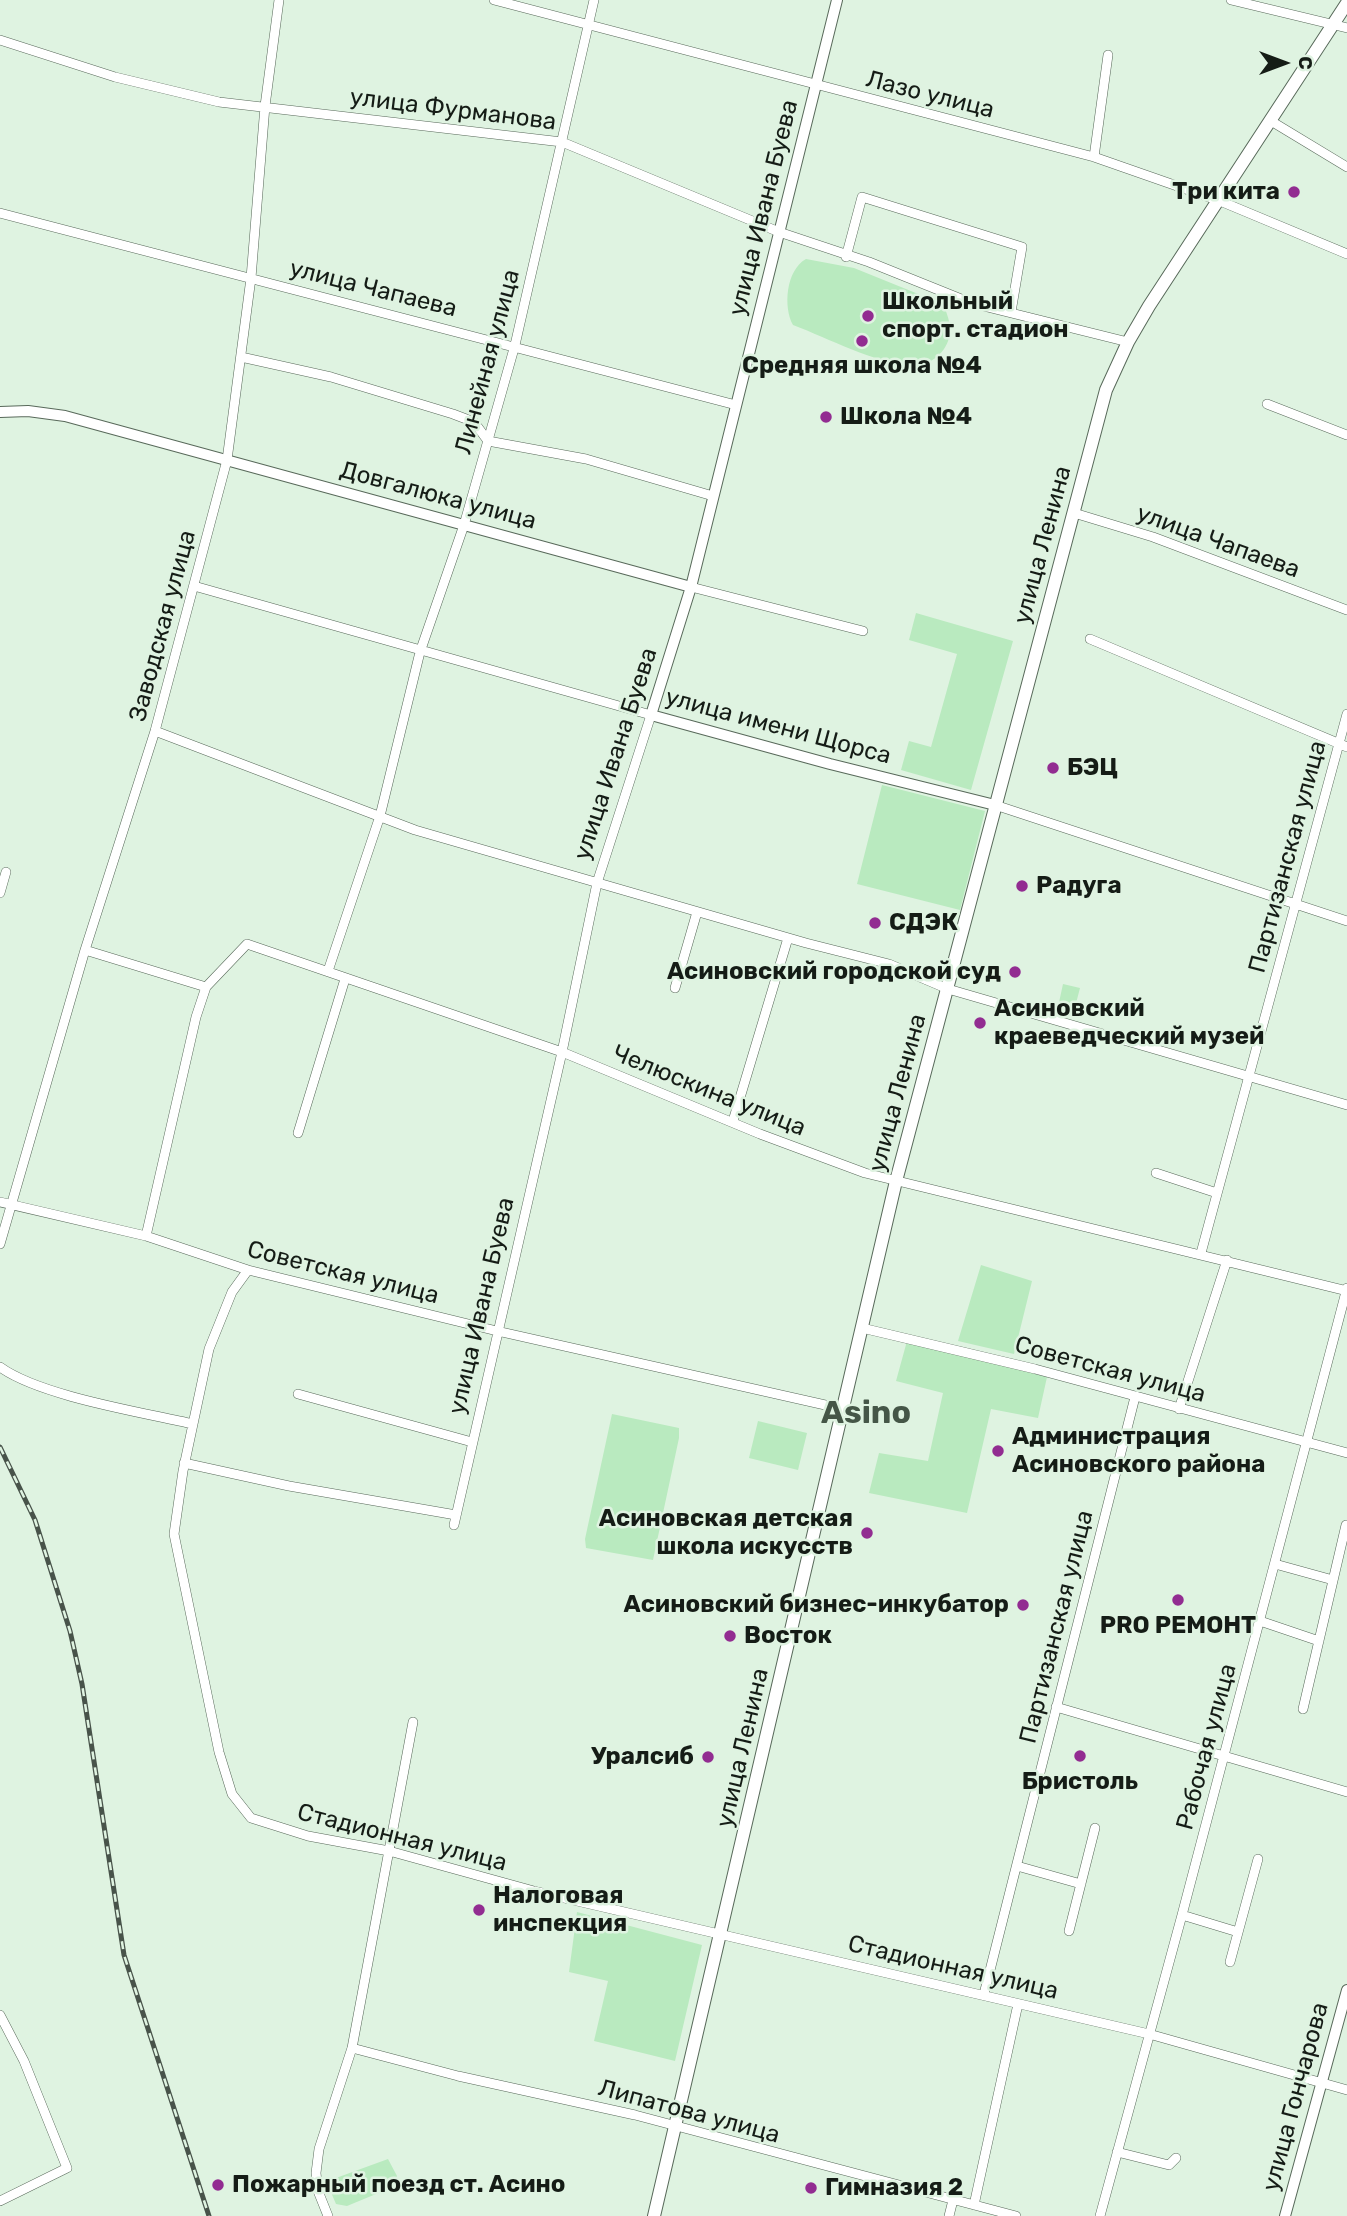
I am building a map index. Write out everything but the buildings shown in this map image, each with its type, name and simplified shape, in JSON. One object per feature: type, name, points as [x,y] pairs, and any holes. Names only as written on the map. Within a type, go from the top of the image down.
[{"type":"main road","name":"улица Ленина","points":[[654,2216],[896,1181],[1106,390],[1128,342],[1347,3]]},
{"type":"street","name":"Заводская улица","points":[[0,1244],[85,950],[155,731],[227,460],[251,278],[265,106],[279,0]]},
{"type":"street","name":"Лазо улица","points":[[494,0],[1094,157],[1220,201],[1347,254]]},
{"type":"street","name":"Линейная улица","points":[[328,971],[380,817],[420,652],[464,525],[515,345],[594,0]]},
{"type":"street","name":"улица Ивана Буева","points":[[184,1463],[455,1520],[562,1052],[597,883],[691,587],[837,0]]},
{"type":"street","points":[[1231,0],[1347,28]]},
{"type":"street","name":"улица Фурманова","points":[[0,40],[115,77],[179,94],[562,142],[779,232],[971,303],[1128,342]]},
{"type":"street","points":[[1094,157],[1108,55]]},
{"type":"street","points":[[1271,121],[1347,167]]},
{"type":"street","points":[[846,257],[862,197],[1022,247],[1011,312]]},
{"type":"street","name":"улица Чапаева","points":[[0,213],[515,345],[736,405]]},
{"type":"street","points":[[241,357],[331,377],[453,414],[474,422],[488,440],[586,459],[713,496]]},
{"type":"street","points":[[1267,404],[1347,435]]},
{"type":"street","name":"Довгалюка улица","points":[[0,412],[28,411],[65,416],[691,587],[863,631]]},
{"type":"street","name":"улица Чапаева","points":[[1074,513],[1153,537],[1347,610]]},
{"type":"street","name":"улица имени Щорса","points":[[194,586],[420,652],[830,764],[995,805],[1347,921]]},
{"type":"street","points":[[1090,639],[1343,745]]},
{"type":"street","name":"Партизанская улица","points":[[1201,1253],[1248,1076],[1343,745],[1347,714]]},
{"type":"street","points":[[155,731],[380,817],[697,912],[889,964],[948,989],[1347,1105]]},
{"type":"street","points":[[0,894],[6,872]]},
{"type":"street","points":[[675,988],[697,912]]},
{"type":"street","points":[[733,1121],[788,938]]},
{"type":"street","name":"Челюскина улица","points":[[206,987],[247,944],[562,1052],[760,1134],[865,1173],[1094,1231],[1201,1253],[1347,1289]]},
{"type":"street","points":[[85,950],[206,987],[196,1017],[146,1237]]},
{"type":"street","points":[[298,1133],[345,979]]},
{"type":"street","points":[[1156,1172],[1217,1192]]},
{"type":"street","name":"Советская улица","points":[[0,1202],[146,1237],[248,1270],[497,1331],[844,1409]]},
{"type":"street","points":[[1179,1409],[1227,1260]]},
{"type":"street","name":"Стадионная улица","points":[[248,1270],[232,1292],[209,1349],[184,1463],[174,1534],[211,1720],[232,1794],[242,1810],[263,1823],[309,1836],[389,1851],[547,1894],[1149,2034],[1347,2090]]},
{"type":"street","name":"Рабочая улица","points":[[1100,2216],[1347,1289]]},
{"type":"street","name":"Советская улица","points":[[862,1328],[1035,1369],[1347,1453]]},
{"type":"street","points":[[0,1367],[16,1378],[47,1388],[193,1424]]},
{"type":"street","points":[[298,1394],[472,1442]]},
{"type":"street","name":"Партизанская улица","points":[[984,1994],[1135,1397]]},
{"type":"street","points":[[1303,1709],[1346,1525]]},
{"type":"street","points":[[1275,1564],[1334,1580]]},
{"type":"street","points":[[1260,1621],[1319,1641]]},
{"type":"street","points":[[1056,1707],[1347,1792]]},
{"type":"street","points":[[328,2216],[318,2191],[316,2173],[319,2149],[352,2048],[413,1722]]},
{"type":"street","points":[[1069,1931],[1095,1828]]},
{"type":"street","points":[[1230,1962],[1258,1858]]},
{"type":"street","points":[[1017,1866],[1081,1884]]},
{"type":"street","points":[[1182,1916],[1238,1932]]},
{"type":"street","name":"улица Гончарова","points":[[1285,2216],[1347,1990]]},
{"type":"street","points":[[974,2205],[1018,2004]]},
{"type":"street","points":[[0,2015],[24,2061],[67,2168],[0,2201]]},
{"type":"street","name":"Липатова улица","points":[[352,2048],[458,2076],[635,2115],[675,2128],[1016,2216]]},
{"type":"street","points":[[1117,2152],[1169,2165],[1176,2158]]},
{"type":"street","points":[[948,2216],[953,2200]]},
{"type":"green space","name":"Школьный спорт. стадион","points":[[806,259],[854,268],[943,304],[950,327],[944,349],[926,364],[897,364],[867,355],[793,325],[788,309],[788,289],[794,271]]},
{"type":"green space","points":[[916,613],[1013,641],[971,790],[901,770],[909,741],[931,747],[957,654],[909,640]]},
{"type":"green space","points":[[882,785],[985,811],[960,910],[857,884]]},
{"type":"green space","points":[[1063,984],[1080,988],[1074,1011],[1058,1007]]},
{"type":"green space","points":[[981,1265],[1032,1281],[1014,1354],[958,1341]]},
{"type":"green space","points":[[907,1341],[1047,1377],[1038,1418],[991,1409],[967,1513],[869,1493],[879,1453],[928,1461],[943,1393],[896,1381]]},
{"type":"green space","points":[[612,1414],[679,1428],[653,1560],[586,1548],[585,1539]]},
{"type":"green space","points":[[758,1421],[807,1433],[798,1470],[749,1458]]},
{"type":"green space","points":[[577,1912],[702,1945],[675,2061],[594,2041],[608,1981],[569,1972]]},
{"type":"green space","points":[[388,2159],[397,2176],[393,2187],[347,2206],[336,2204],[330,2190],[336,2178]]},
{"type":"railway","points":[[0,1447],[35,1520],[70,1631],[82,1684],[124,1955],[209,2216]]},
{"type":"place","name":"Три кита","points":[[1294,192]]},
{"type":"place","name":"Школьный спорт. стадион","points":[[868,316]]},
{"type":"place","name":"Средняя школа №4","points":[[862,341]]},
{"type":"place","name":"Школа №4","points":[[826,417]]},
{"type":"place","name":"БЭЦ","points":[[1053,768]]},
{"type":"place","name":"Радуга","points":[[1022,886]]},
{"type":"place","name":"СДЭК","points":[[875,923]]},
{"type":"place","name":"Асиновский городской суд","points":[[1015,972]]},
{"type":"place","name":"Асиновский краеведческий музей","points":[[980,1023]]},
{"type":"place","name":"Администрация Асиновского района","points":[[998,1451]]},
{"type":"place","name":"Асиновская детская школа искусств","points":[[867,1533]]},
{"type":"place","name":"PRO РЕМОНТ","points":[[1178,1600]]},
{"type":"place","name":"Асиновский бизнес-инкубатор","points":[[1023,1605]]},
{"type":"place","name":"Восток","points":[[730,1636]]},
{"type":"place","name":"Бристоль","points":[[1080,1756]]},
{"type":"place","name":"Уралсиб","points":[[708,1757]]},
{"type":"place","name":"Налоговая инспекция","points":[[479,1910]]},
{"type":"place","name":"Пожарный поезд ст. Асино","points":[[218,2185]]},
{"type":"place","name":"Гимназия 2","points":[[811,2188]]},
{"type":"district","name":"Asino","points":[[866,1414]]}]
